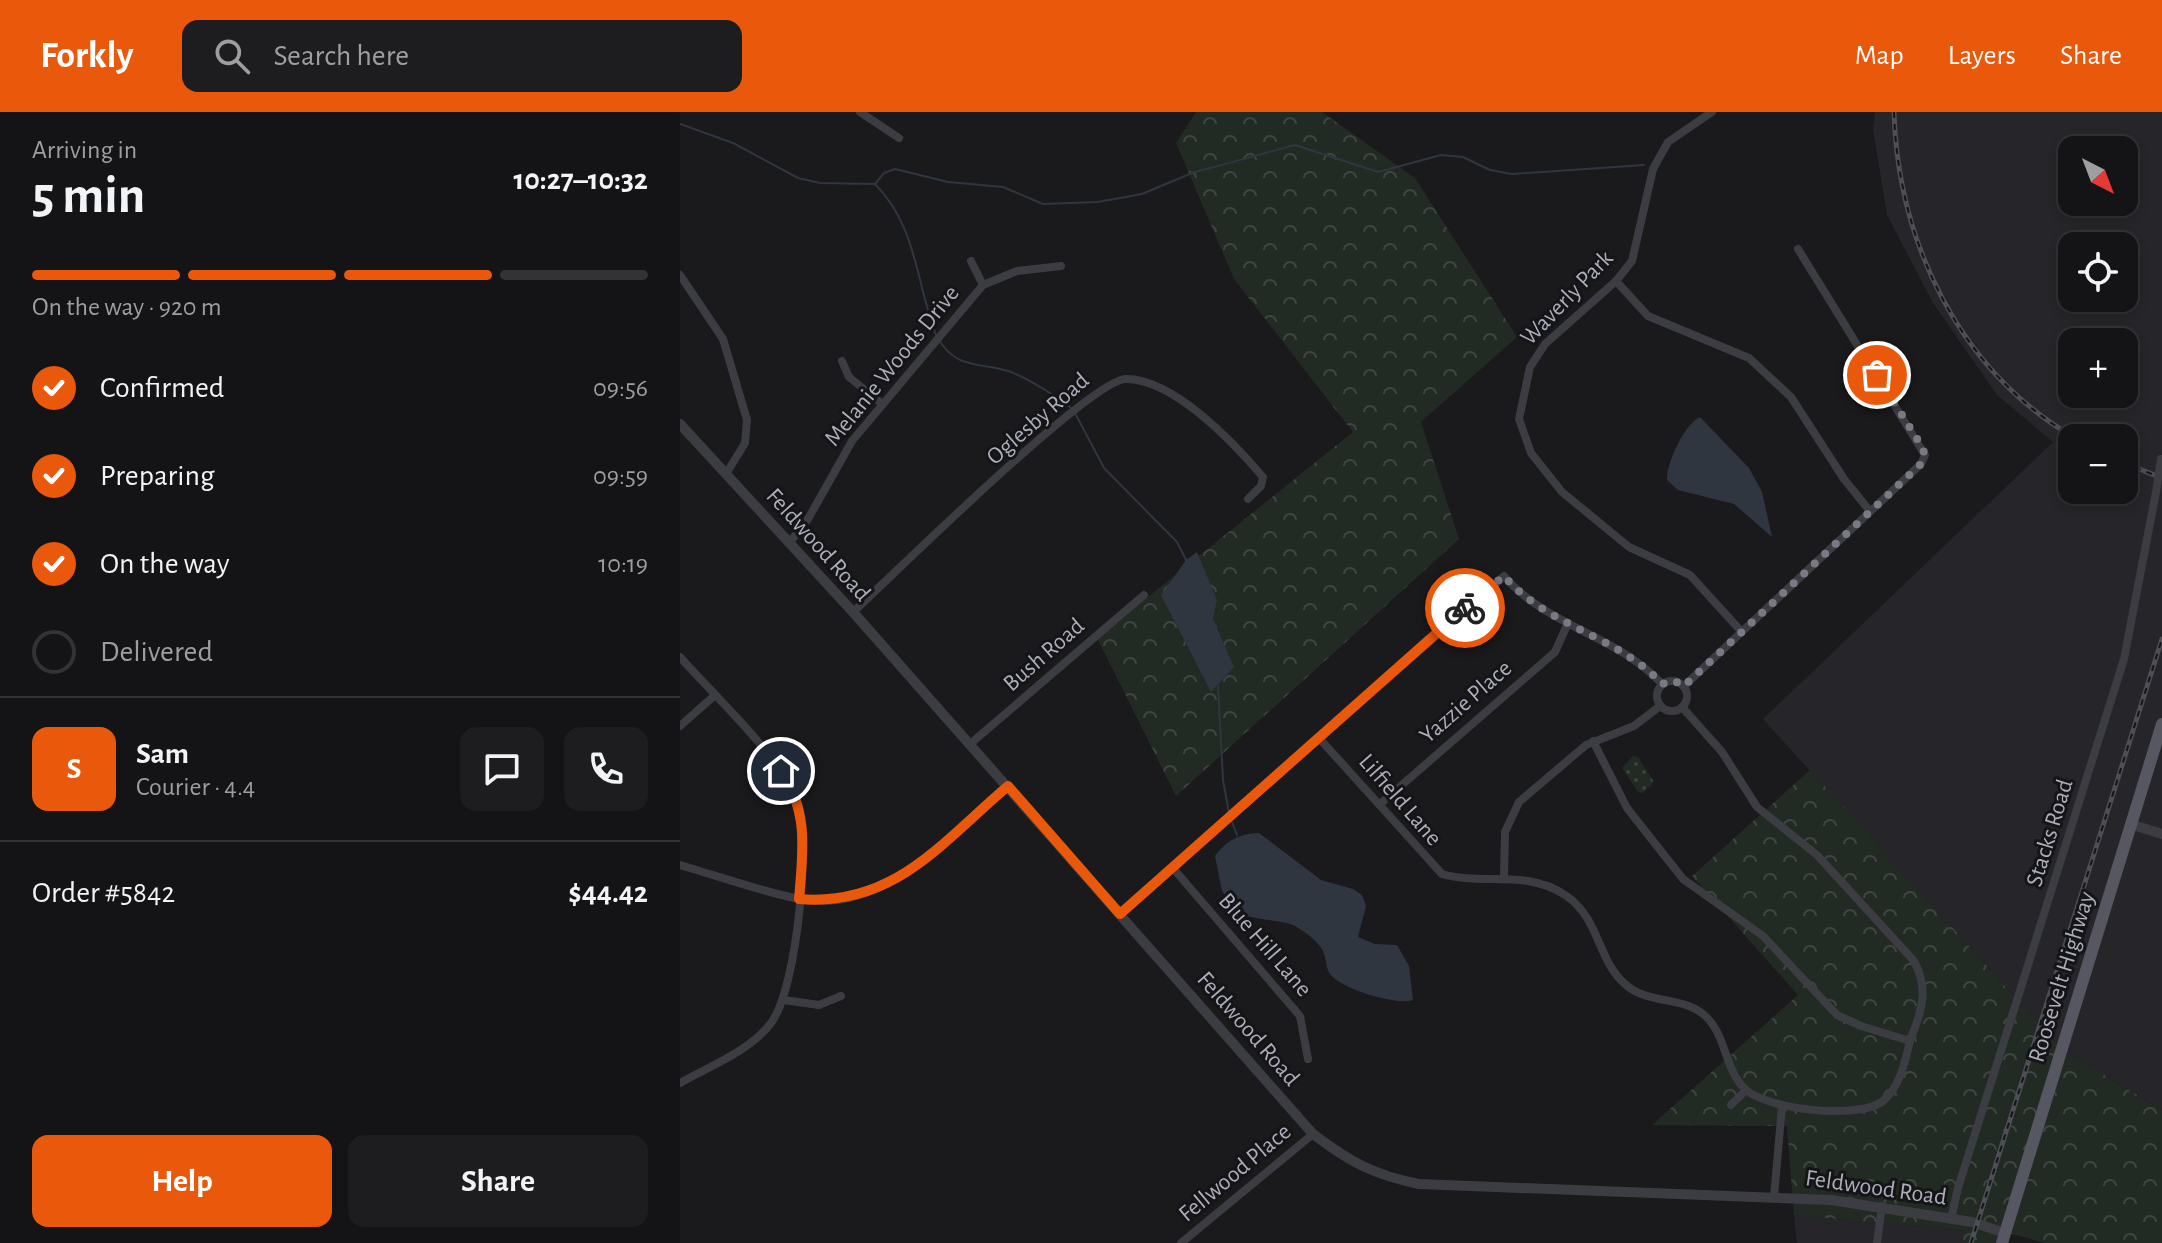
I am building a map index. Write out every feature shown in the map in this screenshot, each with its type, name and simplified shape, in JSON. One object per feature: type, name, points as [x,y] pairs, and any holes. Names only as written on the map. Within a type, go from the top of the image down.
[{"type":"main road","name":"Roosevelt Highway","points":[[2003,1238],[2162,724]]},
{"type":"street","points":[[860,112],[899,138]]},
{"type":"street","name":"Waverly Park","points":[[1712,112],[1668,142],[1653,169],[1638,247],[1632,261],[1616,281],[1545,344],[1530,367],[1519,419],[1531,453],[1562,492],[1629,547],[1690,575],[1740,630]]},
{"type":"street","points":[[1684,686],[1740,630],[1921,464],[1924,450],[1798,249]]},
{"type":"street","points":[[971,261],[983,285]]},
{"type":"street","name":"Melanie Woods Drive","points":[[790,542],[808,519],[852,441],[983,285],[1017,271],[1061,266]]},
{"type":"street","points":[[680,275],[723,339],[747,420],[745,443],[726,474]]},
{"type":"street","points":[[1616,281],[1648,316],[1749,358],[1791,397],[1844,479],[1869,510]]},
{"type":"street","points":[[842,361],[849,377],[881,403]]},
{"type":"street","name":"Oglesby Road","points":[[853,612],[1028,452],[1112,382],[1135,380],[1180,400],[1219,431],[1263,477],[1261,486],[1248,499]]},
{"type":"street","name":"Feldwood Road","points":[[680,424],[853,612],[1313,1134],[1361,1168],[1419,1184],[1774,1197],[1882,1206],[1951,1219],[2003,1238]]},
{"type":"street","name":"Stacks Road","points":[[1951,1219],[1962,1175],[2124,659],[2162,456]]},
{"type":"street","points":[[1120,914],[1504,576],[1523,599],[1627,654],[1662,684]]},
{"type":"street","name":"Bush Road","points":[[970,744],[1144,595]]},
{"type":"street","name":"Yazzie Place","points":[[1380,804],[1555,652],[1568,623]]},
{"type":"street","points":[[680,657],[781,771],[796,798],[805,837],[784,1000],[771,1024],[751,1042],[680,1083]]},
{"type":"street","points":[[1673,680],[1684,686],[1688,697],[1682,707],[1669,711],[1660,706],[1657,696],[1662,684],[1673,680]]},
{"type":"street","points":[[680,726],[714,696]]},
{"type":"street","points":[[1504,877],[1505,832],[1514,809],[1593,741],[1643,722],[1660,706]]},
{"type":"street","points":[[1682,707],[1722,752],[1757,807],[1817,855],[1914,961],[1925,989],[1898,1081],[1876,1105],[1852,1111],[1782,1106],[1760,1100],[1746,1090],[1731,1105]]},
{"type":"street","name":"Lilfield Lane","points":[[1318,737],[1442,874],[1468,882],[1504,877],[1528,879],[1570,899],[1590,920],[1615,971],[1626,986],[1644,995],[1692,1007],[1707,1018],[1746,1090]]},
{"type":"street","points":[[1593,741],[1622,801],[1683,879],[1763,936],[1837,1015],[1910,1041]]},
{"type":"street","points":[[680,876],[682,865],[799,899],[847,899],[889,884],[1008,786]]},
{"type":"street","points":[[2133,825],[2162,834]]},
{"type":"street","name":"Blue Hill Lane","points":[[1172,867],[1300,1016],[1308,1059]]},
{"type":"street","points":[[784,1000],[819,1005],[841,996]]},
{"type":"street","points":[[1774,1197],[1782,1106]]},
{"type":"street","name":"Fellwood Place","points":[[1181,1243],[1313,1134]]},
{"type":"street","points":[[1877,1239],[1882,1206]]},
{"type":"shaded area","points":[[1875,112],[2162,112],[2162,1110],[2063,1050],[1763,719],[2053,442],[1997,395],[1933,303],[1887,215],[1873,129]]},
{"type":"shaded area","points":[[1700,417],[1749,468],[1762,492],[1772,537],[1734,504],[1678,490],[1667,480],[1678,445],[1688,427]]},
{"type":"shaded area","points":[[1197,552],[1217,600],[1213,619],[1234,667],[1211,692],[1161,595],[1186,560]]},
{"type":"shaded area","points":[[1259,833],[1321,880],[1353,889],[1362,895],[1366,906],[1358,937],[1375,944],[1397,945],[1409,966],[1413,1000],[1395,1001],[1346,986],[1331,975],[1321,947],[1303,931],[1289,924],[1249,917],[1235,911],[1222,891],[1215,856],[1234,839]]},
{"type":"shaded area","points":[[1794,1215],[1966,1231],[1962,1243],[1797,1243]]},
{"type":"green space","points":[[1196,112],[1322,112],[1415,178],[1517,337],[1421,422],[1459,539],[1176,796],[1097,638],[1353,432],[1234,279],[1176,143]]},
{"type":"green space","points":[[1633,756],[1638,757],[1654,782],[1643,793],[1638,792],[1622,768]]},
{"type":"green space","points":[[1810,770],[2063,1050],[2162,1110],[2162,1243],[2045,1243],[2009,1233],[2006,1243],[1962,1243],[1965,1231],[1794,1215],[1787,1126],[1652,1125],[1798,995],[1692,876]]},
{"type":"waterway","points":[[680,124],[733,143],[798,178],[820,183],[875,184],[889,200],[907,237],[936,335]]},
{"type":"waterway","points":[[875,184],[884,173],[895,169],[948,182],[1003,187],[1043,204],[1098,202],[1142,194],[1192,173],[1295,145],[1378,172],[1441,155],[1463,157],[1490,170],[1512,174],[1644,165]]},
{"type":"waterway","points":[[939,340],[946,350],[962,361],[1011,372],[1071,408]]},
{"type":"waterway","points":[[1075,413],[1104,468],[1177,542],[1186,560]]},
{"type":"waterway","points":[[1218,686],[1223,780],[1229,813]]},
{"type":"waterway","points":[[1232,822],[1237,835]]},
{"type":"railway","points":[[1894,112],[1898,161],[1908,208],[1922,255],[1942,299],[1968,340],[1998,377],[2034,410],[2058,426]]},
{"type":"railway","points":[[2138,469],[2162,478]]},
{"type":"railway","points":[[1971,1243],[2162,639]]},
{"type":"way so far","points":[[1465,608],[1504,576],[1523,599],[1627,654],[1646,667],[1662,684],[1673,680],[1684,686],[1740,630],[1921,464],[1924,450],[1877,375]]},
{"type":"route","points":[[781,771],[803,818],[805,837],[799,899],[847,899],[889,884],[911,869],[1008,786],[1120,914],[1465,608]]}]
